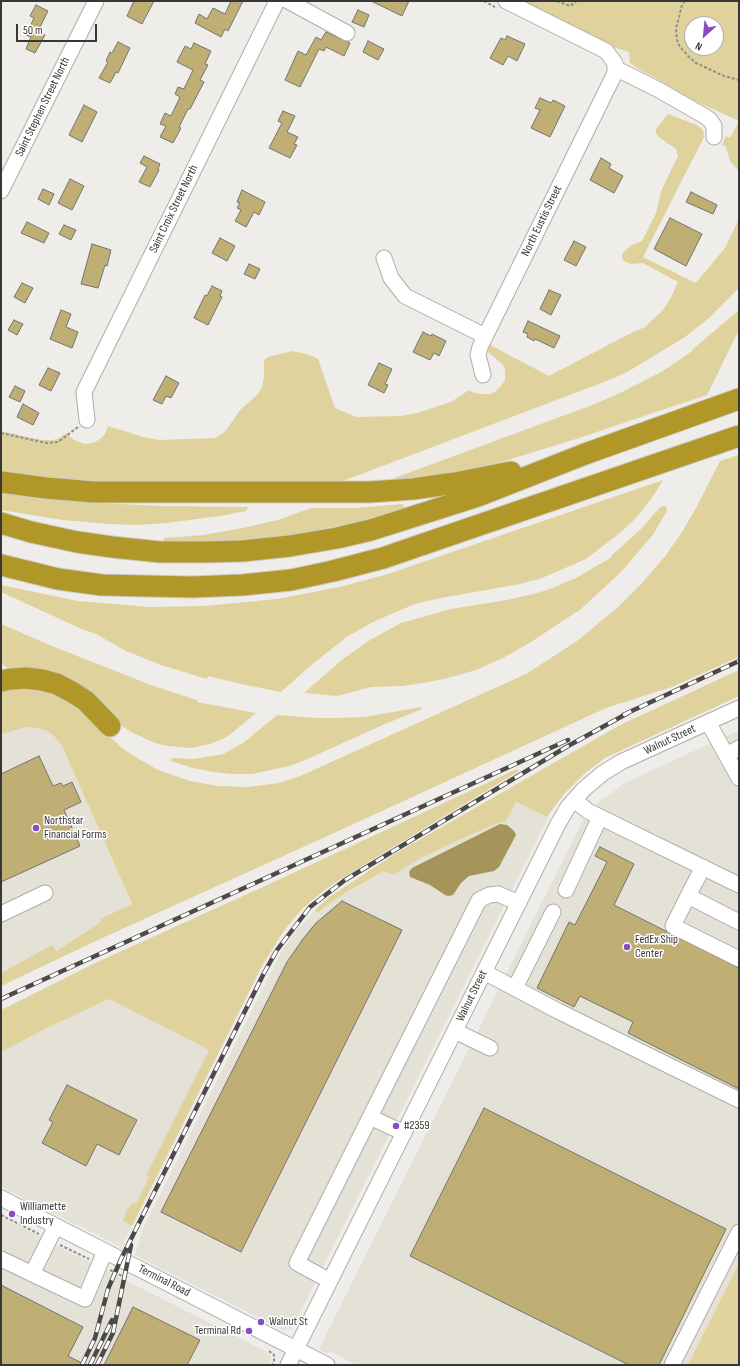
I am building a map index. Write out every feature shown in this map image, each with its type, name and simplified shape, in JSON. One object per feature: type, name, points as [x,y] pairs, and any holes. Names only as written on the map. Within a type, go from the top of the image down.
[{"type":"highway","points":[[1,523],[31,532],[77,542],[160,552],[221,552],[290,546],[337,538],[371,530],[478,496],[585,454],[739,399]]},
{"type":"highway","points":[[1,565],[58,579],[109,585],[144,587],[242,586],[291,580],[383,558],[739,436]]},
{"type":"highway","points":[[1,482],[93,492],[370,492],[413,489],[455,483],[497,475],[585,454]]},
{"type":"highway","points":[[1,681],[26,678],[57,684],[86,701],[110,726]]},
{"type":"street","name":"Saint Stephen Street North","points":[[1,191],[96,1]]},
{"type":"street","name":"Saint Croix Street North","points":[[87,420],[84,392],[277,1]]},
{"type":"street","points":[[288,1],[347,33]]},
{"type":"street","points":[[502,4],[606,51],[615,63],[615,68],[659,90],[710,120],[714,126],[714,137]]},
{"type":"street","name":"North Eustis Street","points":[[483,375],[478,355],[480,347],[614,73],[615,68]]},
{"type":"street","points":[[384,258],[391,278],[405,296],[485,336]]},
{"type":"street","name":"Walnut Street","points":[[288,1365],[558,824],[574,800],[584,789],[603,773],[621,762],[739,708]]},
{"type":"street","points":[[708,722],[732,752],[739,778]]},
{"type":"street","points":[[574,800],[588,811],[739,885]]},
{"type":"street","points":[[566,890],[600,817]]},
{"type":"street","points":[[703,867],[673,926],[739,959]]},
{"type":"street","points":[[1,914],[45,893]]},
{"type":"street","points":[[330,1281],[297,1263],[370,1117],[479,900],[489,895],[498,894],[519,903]]},
{"type":"street","points":[[688,896],[739,922]]},
{"type":"street","points":[[515,988],[553,912]]},
{"type":"street","points":[[484,972],[739,1100]]},
{"type":"street","points":[[455,1031],[490,1048]]},
{"type":"street","points":[[370,1117],[404,1133]]},
{"type":"street","name":"Terminal Road","points":[[1,1198],[327,1365]]},
{"type":"street","points":[[32,1274],[56,1226]]},
{"type":"street","points":[[672,1365],[739,1232]]},
{"type":"street","points":[[1,1259],[85,1299],[105,1251]]},
{"type":"path","points":[[484,1],[502,4]]},
{"type":"path","points":[[557,1],[570,6],[577,1]]},
{"type":"path","points":[[685,1],[682,5],[676,29],[677,40],[680,47],[696,63],[724,76],[739,80]]},
{"type":"path","points":[[1,433],[46,443],[58,442],[68,436],[87,420]]},
{"type":"path","points":[[1,1215],[131,1280]]},
{"type":"path","points":[[268,1350],[274,1355],[274,1362],[272,1365]]},
{"type":"shaded area","points":[[523,1],[739,1],[739,121],[693,100],[640,70],[630,63],[629,52],[610,46]]},
{"type":"shaded area","points":[[668,114],[697,125],[703,130],[704,137],[643,257],[696,283],[725,248],[739,219],[739,288],[709,318],[685,337],[629,371],[612,379],[327,487],[69,481],[1,473],[1,431],[42,440],[58,439],[66,433],[74,440],[85,444],[99,440],[105,434],[108,426],[143,437],[159,440],[215,438],[227,429],[240,410],[257,395],[262,387],[264,377],[264,360],[268,357],[292,351],[307,354],[318,359],[335,408],[356,417],[400,416],[417,413],[451,402],[469,390],[480,394],[490,394],[495,392],[502,385],[505,379],[505,371],[504,366],[489,353],[487,348],[488,344],[549,376],[645,327],[663,310],[678,282],[643,263],[631,264],[626,262],[622,259],[622,254],[630,246],[642,241],[656,213],[661,191],[678,156],[676,149],[659,137],[656,133],[656,129]]},
{"type":"shaded area","points":[[739,121],[739,171],[730,161],[726,147],[722,145],[726,136],[730,138]]},
{"type":"shaded area","points":[[739,310],[739,330],[707,395],[576,439],[495,464],[445,475],[390,483],[389,480],[595,404],[622,392],[663,371],[692,351]]},
{"type":"shaded area","points":[[739,455],[739,657],[672,687],[606,708],[100,939],[1,986],[1,973],[52,945],[56,951],[101,922],[100,919],[132,904],[62,746],[53,735],[38,728],[26,727],[1,734],[1,691],[22,688],[44,689],[69,700],[121,747],[132,755],[158,770],[190,781],[218,786],[247,787],[279,783],[298,777],[526,674],[577,641],[618,607],[641,584],[666,555],[682,532],[720,461]]},
{"type":"shaded area","points":[[663,480],[654,495],[636,518],[620,533],[586,559],[542,578],[520,584],[415,604],[373,622],[348,636],[310,666],[281,692],[208,676],[207,679],[161,665],[126,651],[94,633],[84,630],[1,592],[1,585],[78,601],[149,607],[204,606],[277,599],[344,586],[388,574]]},
{"type":"shaded area","points":[[1,493],[77,502],[162,506],[248,507],[246,511],[167,523],[137,525],[110,524],[63,520],[1,510]]},
{"type":"shaded area","points":[[404,505],[403,509],[362,521],[273,539],[253,541],[163,542],[164,538],[204,535],[248,527],[278,520],[311,508],[354,508]]},
{"type":"shaded area","points":[[660,507],[666,507],[667,511],[652,536],[621,572],[581,609],[531,642],[503,658],[476,670],[423,683],[402,686],[371,687],[337,696],[304,693],[343,659],[370,640],[401,623],[451,609],[534,594],[576,578],[612,557],[611,556],[643,527]]},
{"type":"shaded area","points":[[1,624],[151,685],[197,700],[197,702],[256,713],[232,733],[223,739],[210,744],[191,748],[155,743],[131,732],[114,719],[1,663]]},
{"type":"shaded area","points":[[739,670],[739,696],[605,758],[584,774],[564,794],[547,817],[516,802],[505,822],[498,823],[461,839],[421,858],[393,875],[384,871],[345,893],[318,913],[315,910],[329,897],[398,852],[620,725]]},
{"type":"shaded area","points":[[421,707],[422,709],[303,761],[266,771],[252,774],[213,772],[171,761],[172,758],[194,759],[223,754],[243,743],[277,715],[314,718],[365,717]]},
{"type":"shaded area","points":[[26,727],[38,728],[47,731],[53,735],[62,746],[132,905],[100,919],[102,922],[55,951],[52,946],[1,973],[1,734]]},
{"type":"shaded area","points":[[739,730],[739,1263],[688,1365],[357,1365],[330,1351],[327,1354],[320,1350],[320,1347],[582,822],[599,802],[625,783]]},
{"type":"shaded area","points":[[517,769],[519,771],[339,880],[302,909],[283,932],[262,966],[132,1226],[123,1221],[130,1205],[137,1202],[149,1177],[146,1175],[209,1050],[109,999],[47,1028],[1,1052],[1,1010],[93,964]]},
{"type":"shaded area","points":[[516,802],[547,817],[549,816],[293,1327],[283,1330],[135,1255],[143,1229],[275,964],[295,933],[315,910],[318,913],[345,893],[384,871],[393,875],[421,858],[461,839],[498,823],[504,822]]},
{"type":"shaded area","points":[[500,824],[507,825],[516,835],[499,867],[494,871],[469,876],[461,883],[453,895],[448,896],[430,885],[410,877],[409,872],[412,868]]},
{"type":"shaded area","points":[[109,999],[209,1050],[146,1175],[149,1177],[137,1202],[133,1204],[125,1222],[132,1226],[121,1247],[1,1187],[1,1052],[47,1028]]},
{"type":"shaded area","points":[[1,1217],[269,1353],[271,1360],[269,1365],[1,1365]]},
{"type":"shaded area","points":[[739,1263],[739,1365],[688,1365]]},
{"type":"building","points":[[134,1],[154,1],[142,24],[127,16]]},
{"type":"building","points":[[231,1],[243,1],[228,31],[225,29],[221,37],[195,23],[199,14],[207,19],[213,8],[225,14]]},
{"type":"building","points":[[371,1],[409,1],[402,16]]},
{"type":"building","points":[[36,5],[48,11],[38,31],[45,35],[35,53],[26,49],[31,37],[26,35],[34,18],[30,16]]},
{"type":"building","points":[[358,10],[369,15],[364,27],[352,22]]},
{"type":"building","points":[[326,32],[350,43],[344,56],[326,47],[324,51],[319,49],[300,87],[285,80],[298,51],[306,55],[316,37],[321,40]]},
{"type":"building","points":[[507,36],[525,44],[517,61],[508,56],[503,65],[490,58],[501,38],[505,40]]},
{"type":"building","points":[[368,41],[384,49],[378,60],[363,52]]},
{"type":"building","points":[[118,42],[130,48],[118,73],[116,72],[110,83],[99,78],[108,62],[106,61],[110,52],[112,53]]},
{"type":"building","points":[[194,43],[211,51],[205,64],[208,65],[200,80],[204,82],[190,109],[188,109],[179,127],[181,128],[173,143],[160,137],[166,126],[160,124],[165,113],[171,116],[180,97],[175,94],[178,87],[184,89],[193,70],[177,62],[185,46],[191,49]]},
{"type":"building","points":[[540,98],[551,103],[553,100],[565,106],[550,137],[531,128],[540,110],[535,108]]},
{"type":"building","points":[[84,105],[97,112],[82,142],[69,135]]},
{"type":"building","points":[[283,111],[295,116],[287,132],[298,137],[294,144],[297,145],[290,158],[269,148],[282,123],[278,121]]},
{"type":"building","points":[[144,156],[160,164],[159,170],[150,187],[139,182],[147,167],[140,163]]},
{"type":"building","points":[[601,158],[611,164],[609,168],[623,176],[614,193],[590,180]]},
{"type":"building","points":[[70,179],[84,186],[72,210],[58,203]]},
{"type":"building","points":[[43,189],[54,194],[49,205],[38,199]]},
{"type":"building","points":[[242,190],[265,202],[259,215],[254,212],[246,227],[235,221],[241,210],[237,208],[240,203],[237,202]]},
{"type":"building","points":[[691,192],[717,205],[713,214],[686,202]]},
{"type":"building","points":[[670,218],[702,234],[686,266],[654,249]]},
{"type":"building","points":[[27,222],[49,233],[44,243],[21,233]]},
{"type":"building","points":[[64,225],[76,230],[71,240],[59,234]]},
{"type":"building","points":[[220,238],[235,246],[227,261],[212,253]]},
{"type":"building","points":[[574,241],[586,247],[576,266],[564,260]]},
{"type":"building","points":[[92,244],[111,250],[107,266],[105,265],[98,288],[81,284]]},
{"type":"building","points":[[249,264],[260,269],[255,279],[244,274]]},
{"type":"building","points":[[22,283],[33,288],[25,303],[14,297]]},
{"type":"building","points":[[212,286],[222,291],[220,296],[222,297],[208,325],[194,318],[205,295],[207,296]]},
{"type":"building","points":[[549,290],[561,295],[551,315],[540,309]]},
{"type":"building","points":[[61,310],[71,314],[66,327],[78,332],[72,348],[50,339]]},
{"type":"building","points":[[14,320],[23,324],[17,335],[8,330]]},
{"type":"building","points":[[528,321],[560,336],[554,348],[527,337],[528,334],[523,332]]},
{"type":"building","points":[[423,332],[431,336],[432,334],[446,341],[439,356],[434,353],[430,360],[413,352]]},
{"type":"building","points":[[379,363],[392,369],[385,384],[388,385],[384,393],[368,385]]},
{"type":"building","points":[[48,368],[60,373],[51,391],[39,385]]},
{"type":"building","points":[[166,376],[179,383],[171,398],[166,396],[162,404],[153,400]]},
{"type":"building","points":[[15,386],[25,391],[20,402],[9,397]]},
{"type":"building","points":[[23,404],[39,413],[33,425],[17,417]]},
{"type":"building","name":"Northstar Financial Forms","points":[[39,756],[53,786],[61,783],[63,786],[72,782],[81,802],[64,810],[80,846],[1,882],[1,774]]},
{"type":"building","name":"FedEx Ship Center","points":[[600,847],[634,864],[614,905],[739,968],[739,1089],[628,1033],[633,1022],[580,996],[574,1007],[537,988],[569,922],[575,925],[607,862],[595,856]]},
{"type":"building","points":[[342,901],[402,930],[241,1252],[161,1212],[287,962],[316,923]]},
{"type":"building","points":[[67,1085],[137,1120],[119,1155],[97,1144],[86,1166],[42,1143],[53,1122],[49,1120]]},
{"type":"building","points":[[484,1108],[726,1229],[659,1365],[629,1365],[410,1256]]},
{"type":"building","points":[[1,1285],[83,1327],[68,1356],[86,1365],[1,1365]]},
{"type":"building","points":[[133,1307],[200,1340],[187,1365],[104,1365]]},
{"type":"railway","points":[[623,715],[739,661]]},
{"type":"railway","points":[[82,1365],[95,1338],[108,1289],[121,1259],[264,973],[277,950],[310,907],[345,880],[568,746],[628,713]]},
{"type":"railway","points":[[1,999],[568,740]]},
{"type":"railway","points":[[97,1365],[113,1333],[131,1245]]},
{"type":"railway","points":[[90,1365],[112,1320]]},
{"type":"place","name":"Northstar Financial Forms","points":[[36,828]]},
{"type":"place","name":"FedEx Ship Center","points":[[627,947]]},
{"type":"place","name":"#2359","points":[[396,1126]]},
{"type":"place","name":"Williamette Industry","points":[[12,1214]]},
{"type":"place","name":"Walnut St","points":[[261,1322]]},
{"type":"place","name":"Terminal Rd","points":[[249,1331]]}]
